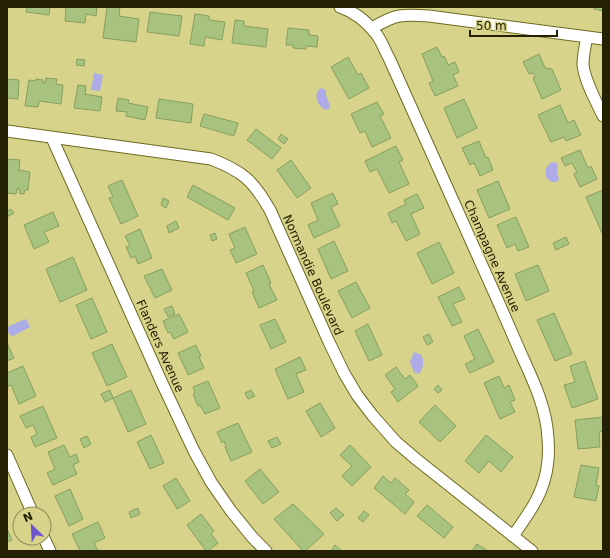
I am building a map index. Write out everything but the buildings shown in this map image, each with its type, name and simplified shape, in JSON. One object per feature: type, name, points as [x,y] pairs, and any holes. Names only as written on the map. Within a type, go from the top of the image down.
[{"type":"street","name":"Champagne Avenue","points":[[340,7],[361,18],[372,28],[392,64],[539,396],[546,421],[548,438],[546,473],[541,490],[533,506],[513,536]]},
{"type":"street","points":[[372,28],[393,17],[411,14],[603,39]]},
{"type":"street","points":[[587,36],[583,58],[584,67],[591,90],[603,116]]},
{"type":"street","name":"Normandie Boulevard","points":[[7,131],[211,159],[228,165],[248,179],[261,194],[270,210],[344,373],[357,395],[378,423],[396,442],[416,459],[532,551]]},
{"type":"street","name":"Flanders Avenue","points":[[52,138],[194,451],[211,482],[231,511],[253,538],[266,551]]},
{"type":"street","points":[[7,455],[29,506]]},
{"type":"water","points":[[94,73],[103,75],[100,91],[91,90]]},
{"type":"water","points":[[321,88],[325,90],[330,105],[330,108],[327,110],[321,107],[317,100],[318,91]]},
{"type":"water","points":[[553,162],[557,163],[558,168],[557,171],[559,179],[557,182],[552,182],[549,180],[546,174],[547,167]]},
{"type":"water","points":[[26,319],[30,327],[13,336],[10,335],[7,330],[9,326]]},
{"type":"water","points":[[414,352],[421,355],[423,360],[422,370],[419,374],[414,372],[410,362]]}]
